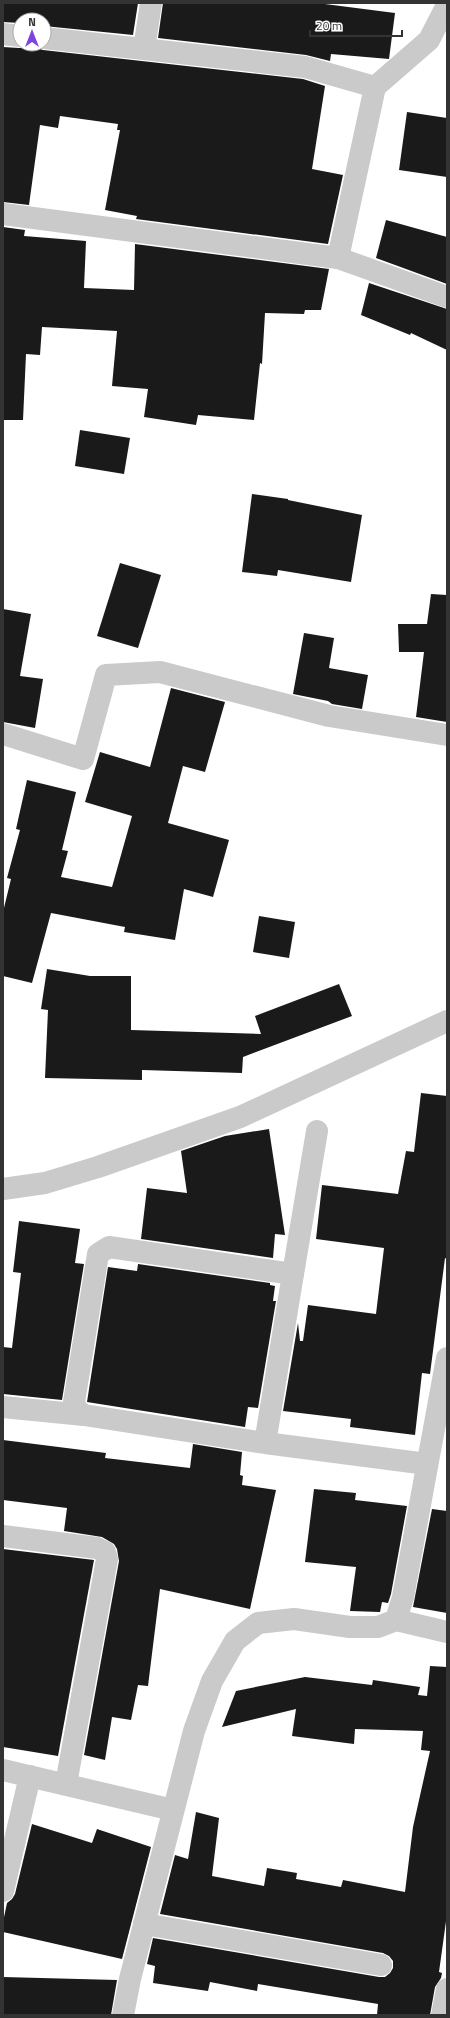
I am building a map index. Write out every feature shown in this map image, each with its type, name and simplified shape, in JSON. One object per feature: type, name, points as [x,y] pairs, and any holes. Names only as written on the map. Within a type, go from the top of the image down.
[{"type":"street","points":[[144,49],[152,3]]},
{"type":"street","points":[[338,258],[375,87],[430,40],[447,5]]},
{"type":"street","points":[[52,39],[304,67],[375,87]]},
{"type":"street","points":[[3,214],[338,258],[447,297]]},
{"type":"street","points":[[3,734],[83,760],[106,675],[160,672],[330,716],[447,735]]},
{"type":"street","points":[[3,1189],[45,1183],[98,1167],[240,1117],[447,1021]]},
{"type":"street","points":[[265,1443],[317,1131]]},
{"type":"street","points":[[84,1415],[77,1410],[74,1402],[98,1254],[103,1250],[109,1247],[293,1274]]},
{"type":"street","points":[[396,1620],[403,1596],[447,1358]]},
{"type":"street","points":[[3,1407],[84,1415],[265,1443],[427,1464]]},
{"type":"street","points":[[3,1536],[98,1548],[105,1552],[107,1560],[66,1784]]},
{"type":"street","points":[[123,2015],[130,1979],[194,1731],[212,1681],[235,1641],[258,1623],[294,1619],[350,1627],[378,1627],[396,1620],[447,1632]]},
{"type":"street","points":[[3,1770],[173,1810]]},
{"type":"street","points":[[3,1891],[30,1776]]},
{"type":"street","points":[[144,1924],[381,1965]]},
{"type":"street","points":[[442,2015],[447,1989]]},
{"type":"building","points":[[3,3],[138,3],[133,35],[52,27],[52,12],[12,12],[12,23],[3,22]]},
{"type":"building","points":[[163,3],[317,3],[395,13],[389,59],[331,54],[330,61],[306,55],[158,38]]},
{"type":"building","points":[[3,47],[12,47],[12,52],[52,51],[303,79],[325,86],[312,169],[343,175],[328,244],[136,219],[137,216],[105,210],[120,130],[117,130],[118,124],[60,116],[58,128],[40,125],[29,205],[3,202]]},
{"type":"building","points":[[407,112],[447,118],[447,177],[399,170]]},
{"type":"building","points":[[386,220],[447,237],[447,284],[376,258]]},
{"type":"building","points":[[3,227],[25,230],[24,236],[86,241],[84,288],[134,290],[135,244],[329,269],[321,310],[305,310],[304,314],[265,313],[262,364],[260,363],[254,420],[198,415],[196,425],[144,417],[148,389],[112,386],[117,331],[42,327],[40,355],[26,354],[23,420],[3,420]]},
{"type":"building","points":[[369,283],[447,309],[447,350],[411,333],[410,335],[361,315]]},
{"type":"building","points":[[80,430],[130,438],[124,474],[75,466]]},
{"type":"building","points":[[252,494],[288,499],[362,515],[351,582],[278,570],[277,576],[242,572]]},
{"type":"building","points":[[120,563],[161,575],[138,648],[97,636]]},
{"type":"building","points":[[431,594],[447,595],[447,722],[416,717],[424,652],[399,652],[398,624],[427,624]]},
{"type":"building","points":[[3,609],[31,614],[20,676],[43,679],[35,728],[3,722]]},
{"type":"building","points":[[304,633],[334,638],[329,668],[368,675],[362,709],[332,704],[328,701],[293,694]]},
{"type":"building","points":[[171,688],[225,702],[205,772],[183,766],[168,823],[229,840],[213,897],[184,889],[175,940],[124,932],[125,927],[51,913],[32,983],[3,976],[3,912],[11,879],[7,878],[20,830],[16,829],[27,780],[76,792],[62,850],[68,851],[61,877],[112,887],[132,816],[85,802],[100,752],[150,767]]},
{"type":"building","points":[[259,916],[295,922],[289,958],[253,952]]},
{"type":"building","points":[[47,969],[90,976],[131,976],[131,1030],[261,1034],[255,1016],[339,984],[352,1016],[243,1057],[242,1073],[142,1070],[142,1080],[45,1078],[48,1010],[41,1009]]},
{"type":"building","points":[[421,1093],[447,1096],[447,1259],[445,1258],[430,1374],[422,1373],[415,1435],[350,1427],[351,1419],[283,1411],[298,1323],[300,1341],[303,1341],[308,1305],[376,1314],[384,1248],[316,1239],[322,1185],[398,1194],[406,1151],[414,1152]]},
{"type":"building","points":[[269,1129],[285,1235],[275,1234],[273,1258],[141,1239],[147,1188],[187,1193],[181,1151],[225,1136]]},
{"type":"building","points":[[19,1221],[80,1229],[75,1263],[84,1264],[62,1400],[3,1394],[3,1347],[12,1348],[21,1273],[13,1272]]},
{"type":"building","points":[[138,1264],[270,1283],[270,1285],[275,1286],[273,1301],[276,1301],[258,1408],[248,1407],[245,1427],[87,1402],[108,1267],[137,1271]]},
{"type":"building","points":[[3,1440],[106,1453],[105,1458],[190,1468],[193,1444],[242,1452],[240,1475],[243,1476],[242,1485],[276,1490],[250,1609],[160,1589],[148,1686],[138,1685],[131,1720],[112,1717],[105,1760],[84,1755],[119,1561],[117,1549],[114,1544],[102,1537],[64,1531],[67,1508],[3,1500]]},
{"type":"building","points":[[314,1489],[356,1493],[355,1500],[407,1506],[391,1594],[388,1603],[382,1602],[380,1612],[350,1611],[356,1567],[305,1562]]},
{"type":"building","points":[[432,1509],[447,1511],[447,1613],[413,1607]]},
{"type":"building","points":[[3,1549],[94,1560],[58,1756],[3,1747]]},
{"type":"building","points":[[430,1666],[447,1667],[447,1914],[439,1972],[442,1973],[441,1978],[435,1987],[430,2015],[377,2015],[378,2004],[258,1984],[257,1991],[210,1982],[208,1991],[153,1983],[155,1966],[147,1964],[153,1938],[379,1977],[385,1977],[390,1973],[393,1968],[393,1961],[389,1956],[383,1953],[160,1914],[175,1855],[188,1859],[196,1812],[219,1818],[212,1876],[264,1886],[267,1868],[297,1873],[296,1879],[341,1887],[343,1880],[405,1892],[413,1827],[430,1751],[421,1750],[423,1731],[355,1729],[354,1744],[292,1736],[296,1709],[222,1727],[236,1691],[305,1677],[372,1685],[373,1680],[420,1687],[418,1695],[427,1696]]},
{"type":"building","points":[[32,1824],[92,1843],[97,1829],[151,1847],[122,1959],[3,1932],[3,1922],[7,1903],[15,1894]]},
{"type":"building","points":[[3,1977],[117,1980],[111,2015],[3,2015]]}]
